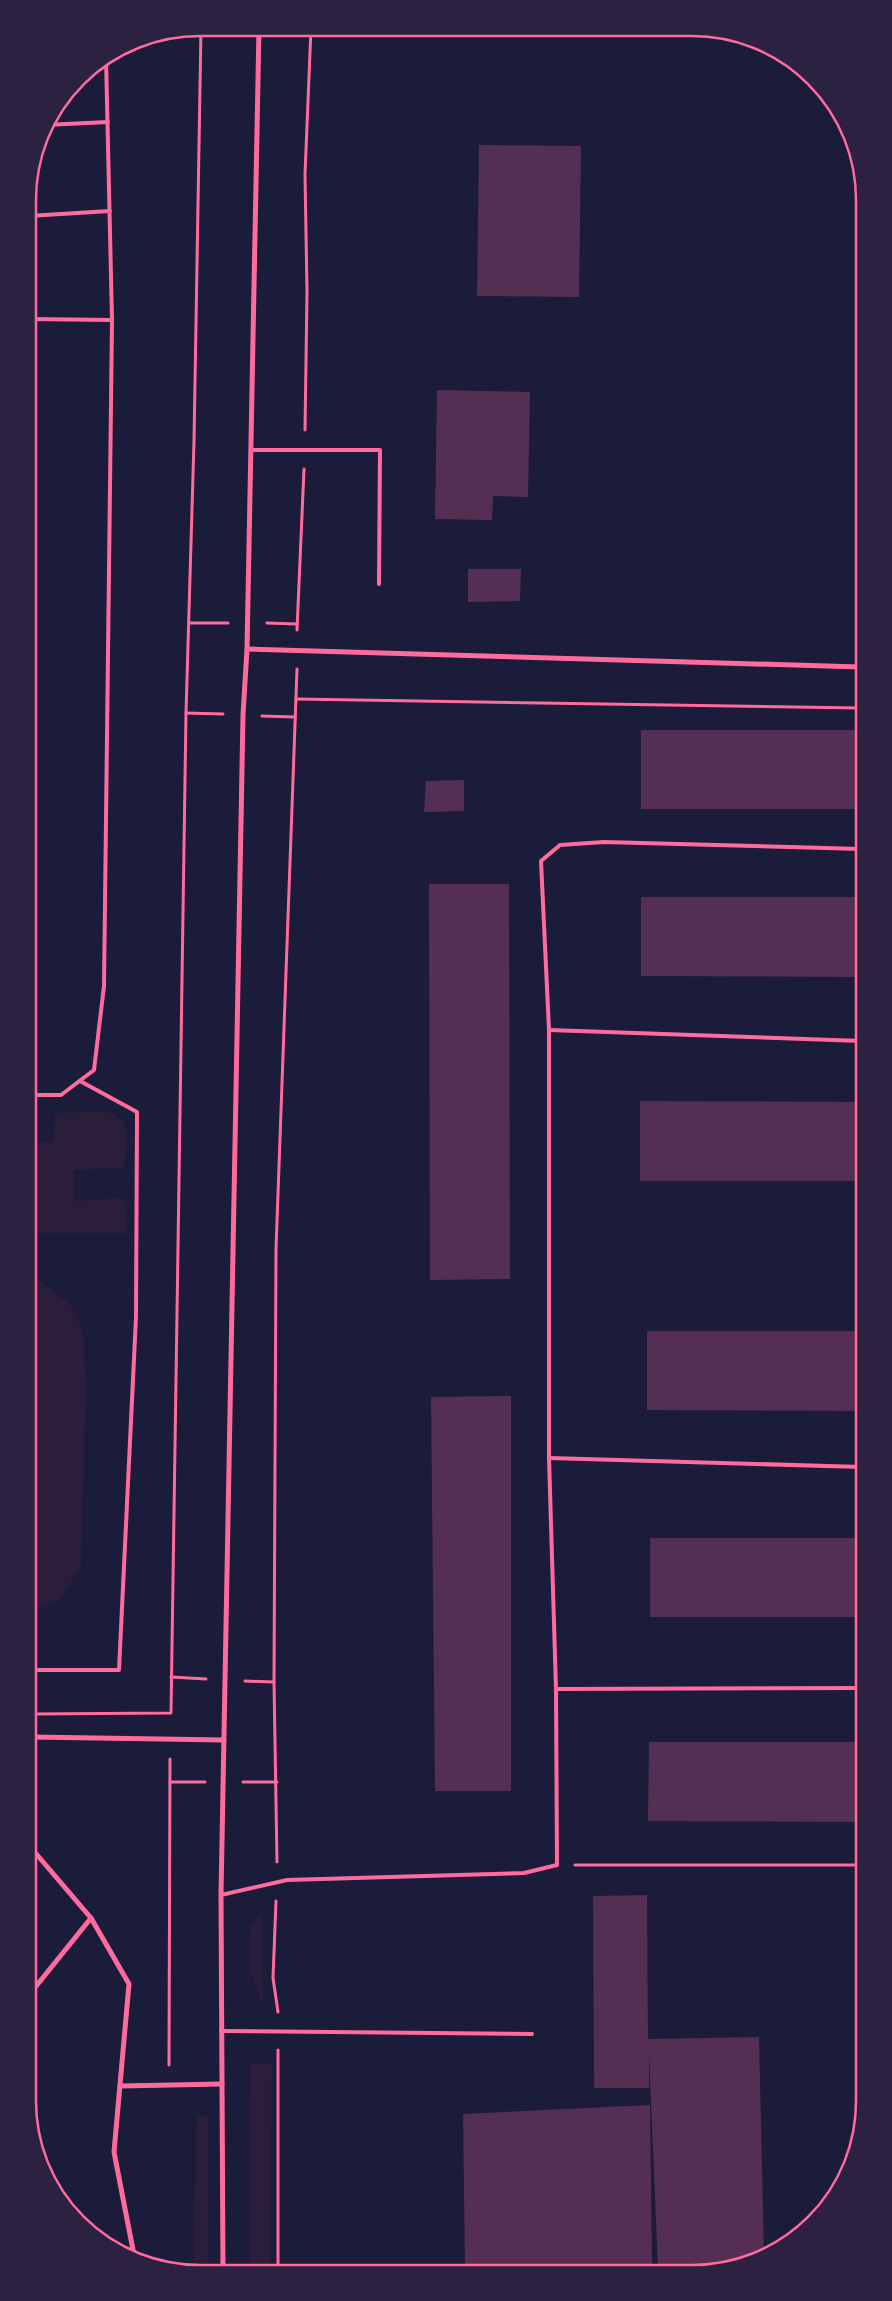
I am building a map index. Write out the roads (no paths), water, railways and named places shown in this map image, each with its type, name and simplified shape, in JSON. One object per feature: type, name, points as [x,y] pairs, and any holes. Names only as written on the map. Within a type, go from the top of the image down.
[{"type":"street","points":[[222,2265],[221,1895],[243,725],[247,649],[260,37]]},
{"type":"street","points":[[247,649],[856,667]]},
{"type":"street","points":[[36,1737],[224,1740]]},
{"type":"street","points":[[36,1854],[91,1918],[129,1984],[114,2152],[133,2250]]},
{"type":"street","points":[[36,1986],[91,1918]]},
{"type":"street","points":[[120,2086],[222,2084]]},
{"type":"lane","points":[[37,1095],[61,1095],[94,1070],[104,986],[112,320],[106,66]]},
{"type":"lane","points":[[55,125],[108,122]]},
{"type":"lane","points":[[37,215],[110,211]]},
{"type":"lane","points":[[37,320],[112,320]]},
{"type":"lane","points":[[251,450],[380,450],[380,584]]},
{"type":"lane","points":[[221,1895],[287,1880],[524,1873],[557,1865],[556,1689],[549,1458],[549,1030],[541,861],[560,845],[604,842],[856,849]]},
{"type":"lane","points":[[549,1030],[856,1041]]},
{"type":"lane","points":[[36,1670],[119,1670],[136,1316],[137,1112],[80,1081]]},
{"type":"lane","points":[[549,1458],[855,1467]]},
{"type":"lane","points":[[556,1689],[855,1688]]},
{"type":"lane","points":[[221,2031],[532,2034]]}]
